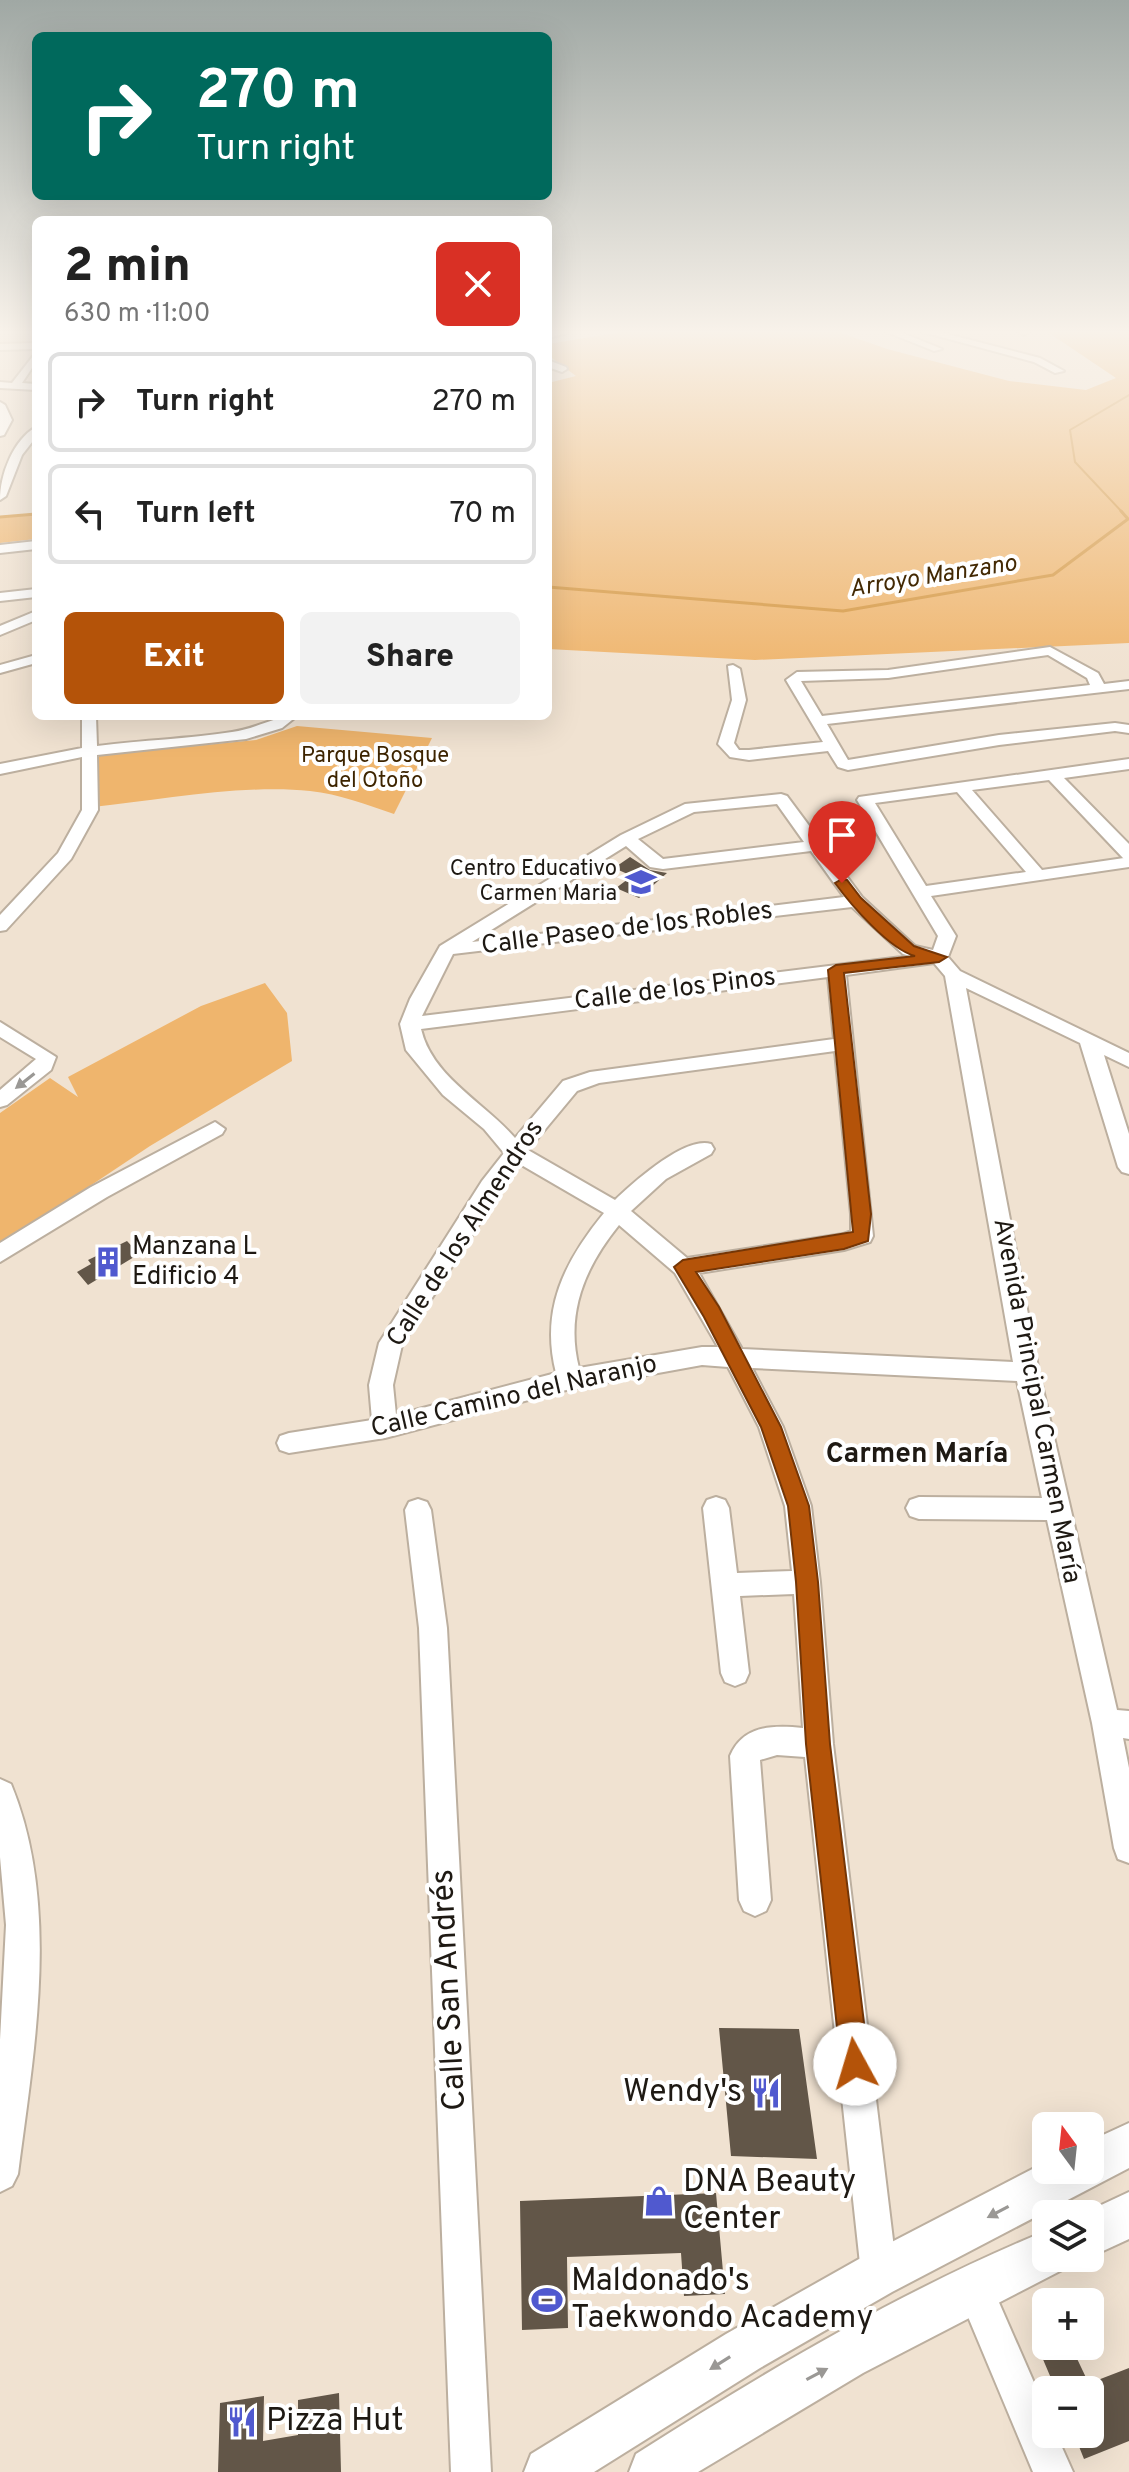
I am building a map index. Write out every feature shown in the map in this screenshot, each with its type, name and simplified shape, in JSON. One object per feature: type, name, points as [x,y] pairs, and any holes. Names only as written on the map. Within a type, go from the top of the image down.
[{"type":"main road","points":[[1104,2157],[1129,2145]]},
{"type":"main road","points":[[549,2472],[744,2348],[879,2273],[1051,2184]]},
{"type":"main road","points":[[1104,2227],[1129,2215]]},
{"type":"main road","points":[[654,2472],[797,2384],[974,2288],[1032,2261]]},
{"type":"street","points":[[0,496],[24,446]]},
{"type":"street","points":[[0,456],[32,455]]},
{"type":"street","points":[[0,549],[32,545]]},
{"type":"street","points":[[0,597],[32,593]]},
{"type":"street","points":[[0,631],[32,617]]},
{"type":"street","points":[[0,638],[32,660]]},
{"type":"street","points":[[1099,689],[1093,676],[1050,651],[888,674],[802,675],[793,680],[843,764],[855,765],[999,740],[1115,727],[1129,729]]},
{"type":"street","points":[[0,669],[32,660]]},
{"type":"street","points":[[733,669],[739,700],[726,744],[735,754],[831,746]]},
{"type":"street","points":[[818,721],[1129,685]]},
{"type":"street","points":[[0,926],[65,855],[90,810],[89,720]]},
{"type":"street","points":[[0,769],[88,752],[250,733],[284,720]]},
{"type":"street","points":[[879,2273],[818,1744],[807,1582],[798,1506],[771,1427],[712,1313],[683,1267],[617,1211],[515,1152],[491,1124],[450,1090],[416,1050],[410,1024],[419,999],[446,950],[627,838],[691,807],[776,798],[785,802],[813,846],[856,901],[909,950],[939,957],[947,936],[865,800],[1129,764]]},
{"type":"street","points":[[1052,774],[1129,854]]},
{"type":"street","points":[[960,786],[1039,876]]},
{"type":"street","points":[[627,838],[656,863],[663,864],[813,846]]},
{"type":"street","points":[[923,892],[1129,862]]},
{"type":"street","name":"Calle Paseo de los Robles","points":[[446,950],[856,901]]},
{"type":"street","name":"Calle de los Pinos","points":[[410,1024],[939,957]]},
{"type":"street","name":"Avenida Principal Carmen María","points":[[939,957],[954,975],[1027,1372],[1056,1509],[1118,1724],[1129,1848]]},
{"type":"street","points":[[683,1267],[844,1242],[862,1236],[836,970]]},
{"type":"street","points":[[954,975],[1129,1061]]},
{"type":"street","points":[[0,1028],[46,1057],[44,1065],[0,1100]]},
{"type":"street","points":[[1089,1039],[1119,1104],[1129,1167]]},
{"type":"street","name":"Calle de los Almendros","points":[[385,1428],[381,1385],[391,1343],[515,1152],[546,1111],[570,1086],[597,1077],[843,1044]]},
{"type":"street","points":[[0,1254],[99,1192],[215,1129]]},
{"type":"street","points":[[570,1379],[562,1351],[564,1306],[588,1250],[617,1211],[663,1169],[704,1149]]},
{"type":"street","name":"Calle Camino del Naranjo","points":[[289,1443],[385,1428],[570,1379],[702,1356],[1027,1372]]},
{"type":"street","points":[[716,1508],[735,1673]]},
{"type":"street","points":[[919,1508],[1056,1509]]},
{"type":"street","name":"Calle San Andrés","points":[[418,1510],[433,1628],[471,2472]]},
{"type":"street","points":[[725,1585],[807,1582]]},
{"type":"street","points":[[755,1900],[745,1756],[750,1747],[759,1742],[818,1744]]},
{"type":"street","points":[[0,1794],[15,1849],[22,1917],[19,1990],[0,2174]]},
{"type":"street","points":[[974,2288],[1053,2472]]},
{"type":"green space","points":[[552,446],[1129,446],[1129,643],[755,660],[552,649]]},
{"type":"green space","points":[[32,514],[32,539],[0,543],[0,518]]},
{"type":"green space","name":"Parque Bosque del Otoño","points":[[297,726],[432,738],[394,814],[332,795],[284,789],[230,791],[93,807],[99,755],[256,740]]},
{"type":"green space","points":[[265,983],[287,1013],[292,1061],[150,1146],[0,1246],[0,1113],[50,1078],[78,1097],[68,1077],[201,1006]]},
{"type":"building","name":"Centro Educativo Carmen Maria","points":[[630,857],[650,870],[667,873],[639,898],[616,888],[632,876],[614,868]]},
{"type":"building","name":"Manzana L Edificio 4","points":[[127,1241],[139,1254],[88,1285],[77,1272],[91,1264],[88,1260]]},
{"type":"building","name":"Wendy's","points":[[719,2028],[799,2029],[817,2159],[731,2156]]},
{"type":"building","points":[[716,2193],[725,2294],[684,2296],[681,2253],[567,2257],[568,2328],[522,2330],[520,2201]]},
{"type":"building","points":[[1043,2360],[1078,2360],[1085,2376],[1050,2376]]},
{"type":"building","points":[[1129,2368],[1129,2441],[1084,2459],[1080,2448],[1104,2448],[1104,2378]]},
{"type":"building","points":[[339,2393],[341,2472],[218,2472],[220,2403],[264,2396],[263,2441],[298,2435],[298,2400]]},
{"type":"waterway","name":"Arroyo Manzano","points":[[1073,446],[1075,462],[1123,513]]},
{"type":"waterway","name":"Arroyo Manzano","points":[[552,587],[843,611],[1053,575],[1128,519],[1121,511]]},
{"type":"waterway","name":"Arroyo Manzano","points":[[0,517],[32,514]]},
{"type":"place","name":"Centro Educativo Carmen Maria","points":[[641,882]]},
{"type":"place","name":"Manzana L Edificio 4","points":[[108,1262]]},
{"type":"place","name":"Wendy's","points":[[766,2093]]},
{"type":"place","name":"DNA Beauty Center","points":[[659,2201]]},
{"type":"place","name":"Maldonado's Taekwondo Academy","points":[[547,2300]]},
{"type":"place","name":"Pizza Hut","points":[[242,2422]]},
{"type":"district","name":"Carmen María","points":[[917,1455]]},
{"type":"route","points":[[842,883],[856,901],[909,950],[939,957],[836,970],[862,1236],[844,1242],[683,1267],[712,1313],[771,1427],[798,1506],[807,1582],[818,1744],[855,2064]]}]
